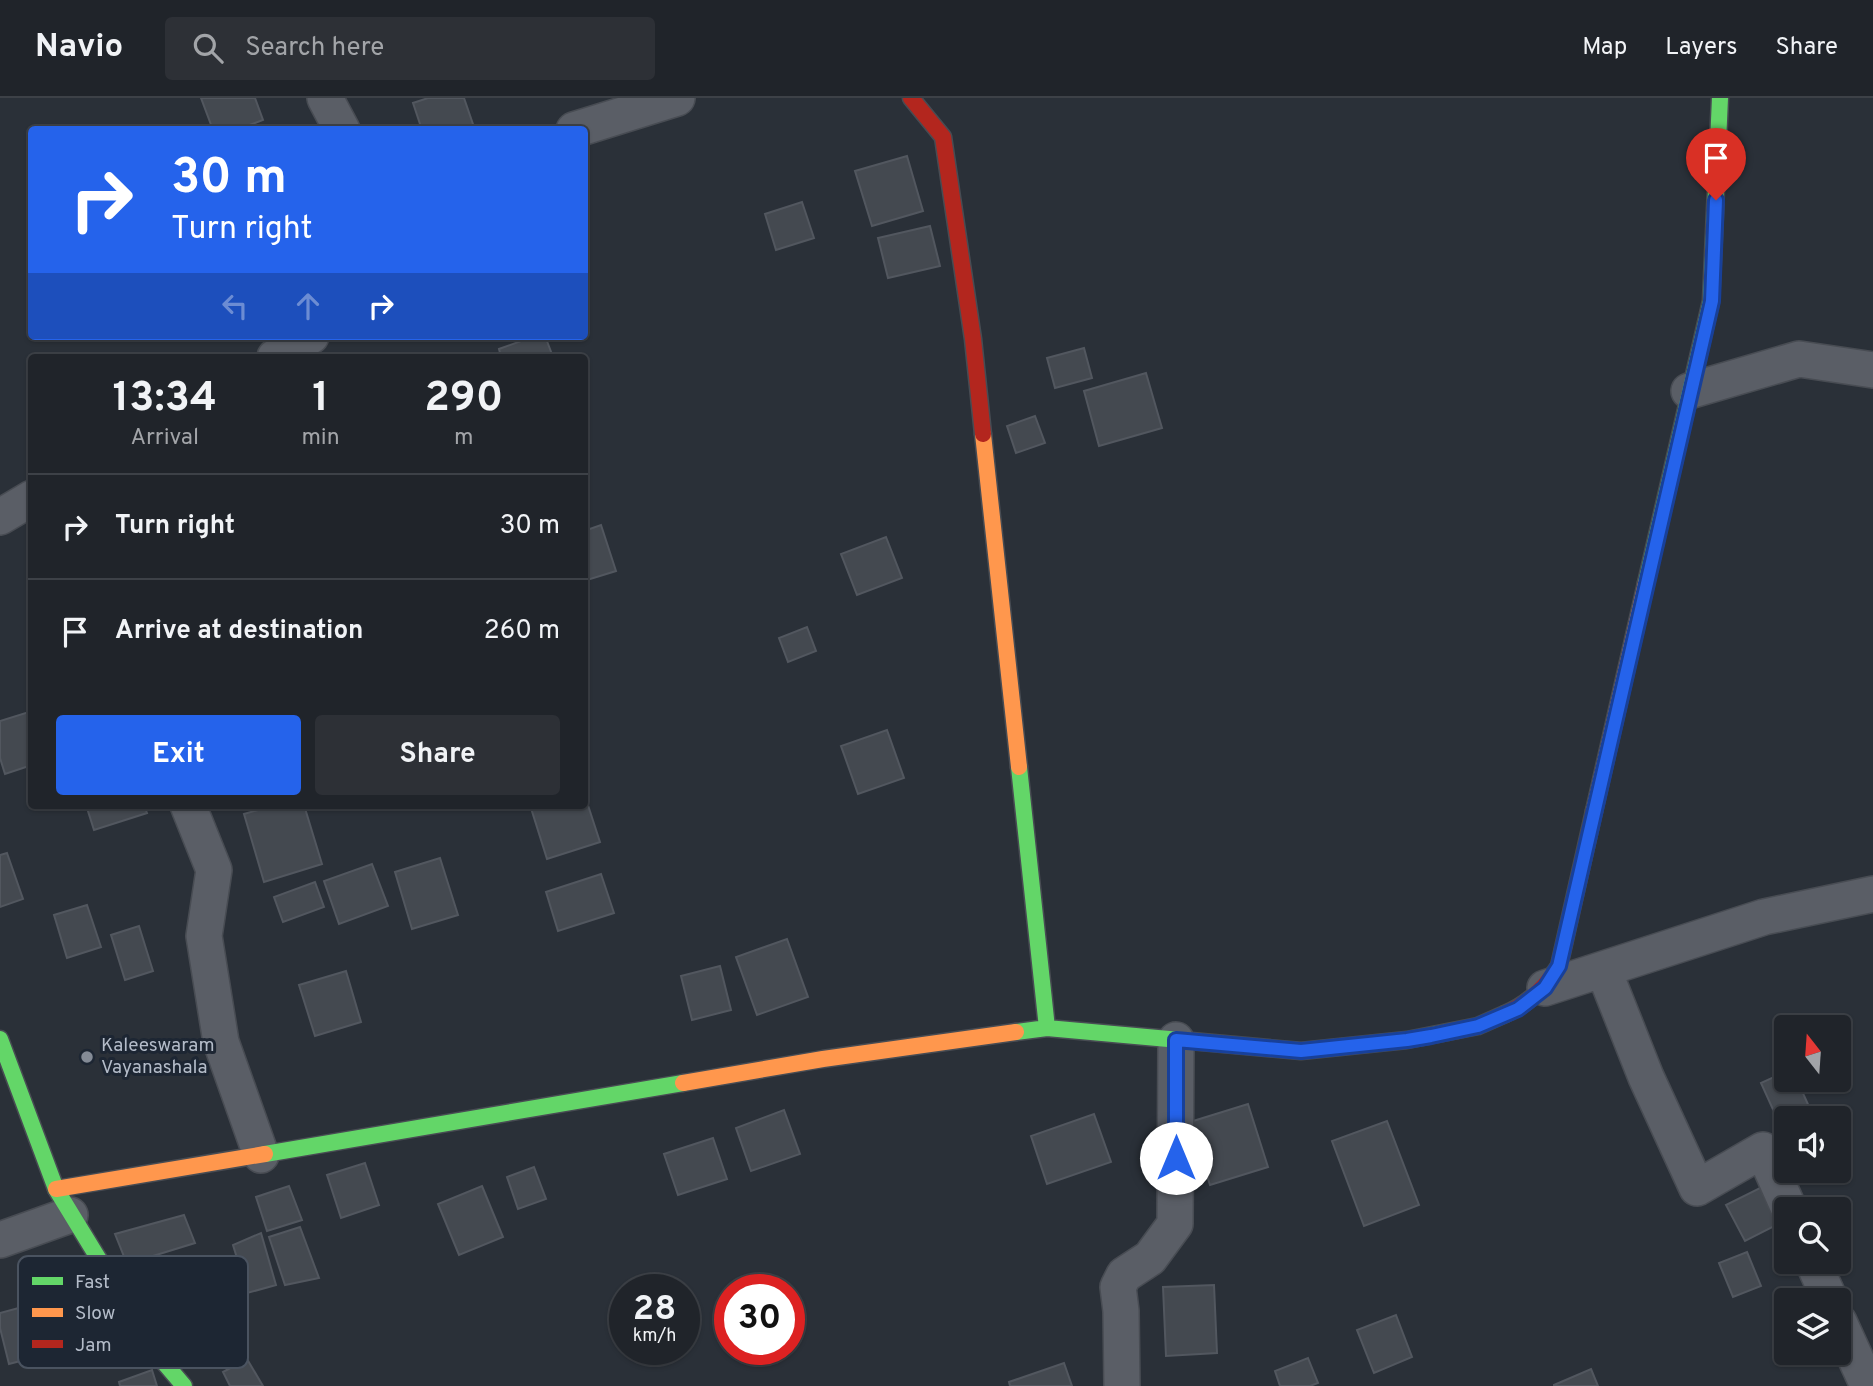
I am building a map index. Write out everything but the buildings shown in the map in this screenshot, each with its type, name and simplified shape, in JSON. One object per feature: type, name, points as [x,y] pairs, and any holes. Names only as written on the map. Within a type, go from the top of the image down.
[{"type":"street","points":[[325,98],[340,126]]},
{"type":"street","points":[[587,126],[677,98]]},
{"type":"street","points":[[911,98],[943,136],[973,339],[1047,1028]]},
{"type":"street","points":[[0,1240],[63,1202],[261,1155],[823,1059],[1047,1028],[1301,1051],[1407,1040],[1478,1026],[1518,1009],[1545,988],[1559,966],[1689,391],[1712,301],[1720,98]]},
{"type":"street","points":[[280,354],[304,340]]},
{"type":"street","points":[[1689,391],[1799,359],[1873,370]]},
{"type":"street","points":[[190,809],[214,870],[204,936],[221,1042],[261,1155]]},
{"type":"street","points":[[1545,988],[1764,917],[1871,902]]},
{"type":"street","points":[[1604,971],[1646,1077],[1697,1188],[1763,1150],[1784,1197]]},
{"type":"street","points":[[0,1038],[63,1202],[96,1256]]},
{"type":"street","points":[[1122,1386],[1118,1287],[1124,1275],[1150,1258],[1175,1224],[1176,1040]]},
{"type":"street","points":[[1851,1348],[1865,1379],[1873,1378]]},
{"type":"street","points":[[169,1368],[184,1386]]},
{"type":"traffic: fast","points":[[1646,583],[1711,301],[1720,98]]},
{"type":"traffic: fast","points":[[1019,767],[1047,1028]]},
{"type":"traffic: fast","points":[[1016,1032],[1047,1028],[1301,1051],[1407,1040],[1478,1026],[1505,1014]]},
{"type":"traffic: fast","points":[[0,1039],[56,1189],[97,1256]]},
{"type":"traffic: fast","points":[[265,1154],[683,1083]]},
{"type":"traffic: fast","points":[[169,1368],[184,1386]]},
{"type":"traffic: slow","points":[[983,434],[1019,767]]},
{"type":"traffic: slow","points":[[1594,811],[1646,583]]},
{"type":"traffic: slow","points":[[683,1083],[823,1059],[1016,1032]]},
{"type":"traffic: slow","points":[[56,1189],[265,1154]]},
{"type":"traffic: jam","points":[[911,98],[943,137],[973,339],[983,434]]},
{"type":"traffic: jam","points":[[1505,1014],[1536,994],[1559,966],[1594,811]]},
{"type":"place","name":"Kaleeswaram Vayanashala","points":[[87,1057]]},
{"type":"route","points":[[1176,1158],[1176,1040],[1301,1051],[1431,1036],[1478,1026],[1518,1009],[1545,988],[1559,966],[1689,391],[1712,301],[1716,200]]}]
